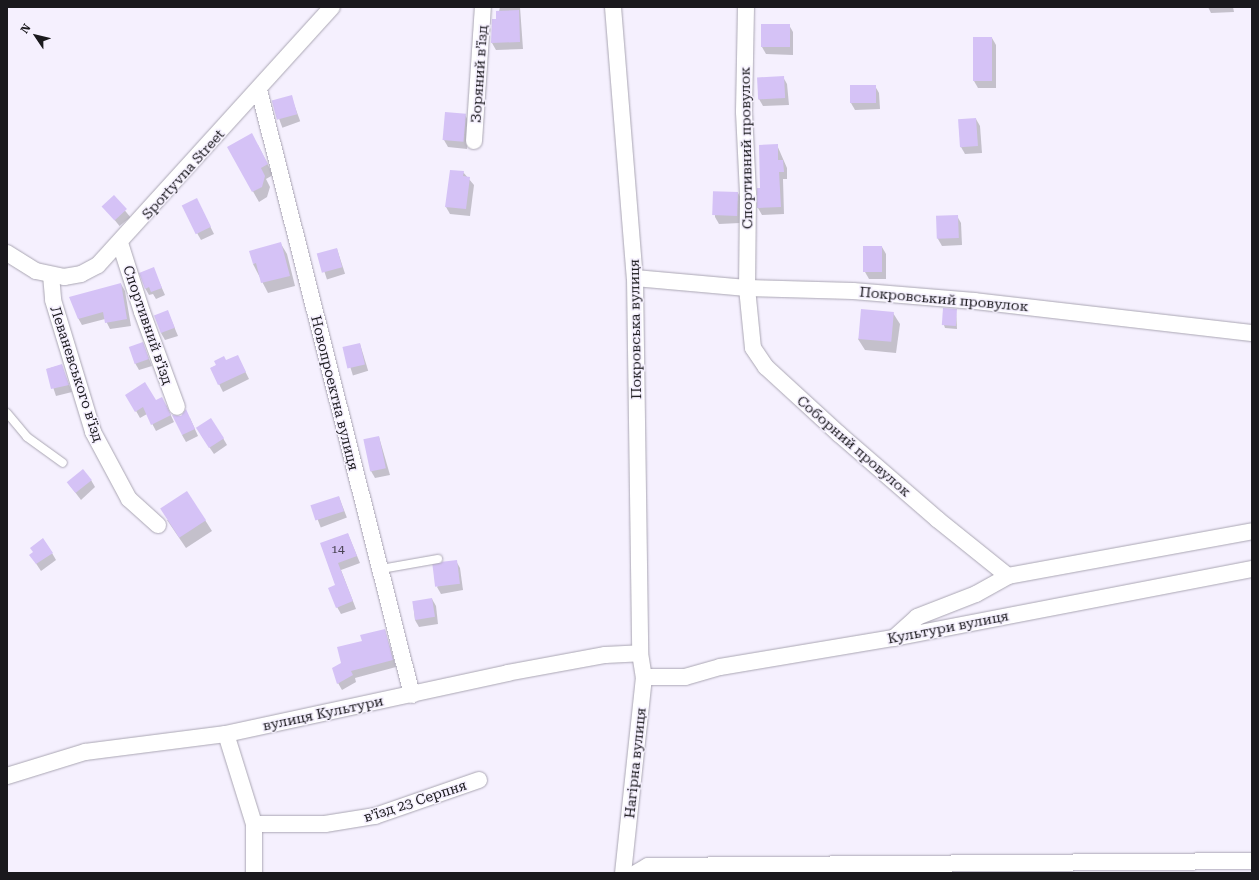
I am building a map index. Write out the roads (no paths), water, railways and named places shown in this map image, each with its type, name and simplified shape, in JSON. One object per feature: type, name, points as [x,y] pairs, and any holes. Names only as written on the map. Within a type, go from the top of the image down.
[{"type":"street","name":"Sportyvna Street","points":[[7,253],[36,271],[64,278],[81,274],[98,265],[120,243],[259,90],[332,7]]},
{"type":"street","name":"Зоряний в’їзд","points":[[474,141],[483,7]]},
{"type":"street","name":"Покровська вулиця","points":[[613,7],[635,278],[640,653]]},
{"type":"street","name":"Спортивний провулок","points":[[746,7],[744,112],[748,194],[746,288]]},
{"type":"street","name":"Новопроектна вулиця","points":[[259,90],[350,457],[381,569],[412,695]]},
{"type":"street","name":"Спортивний в’їзд","points":[[120,243],[142,312],[178,407]]},
{"type":"street","name":"Леваневського в’їзд","points":[[51,275],[53,300],[93,432],[129,499],[158,525]]},
{"type":"street","name":"Покровський провулок","points":[[635,278],[746,288],[853,291],[975,301],[1252,333]]},
{"type":"street","name":"Соборний провулок","points":[[746,288],[750,338],[756,354],[766,367],[937,519],[1008,576]]},
{"type":"street","points":[[894,638],[917,617],[976,594],[1008,576],[1252,531]]},
{"type":"street","name":"Культури вулиця","points":[[644,677],[685,677],[720,667],[894,638],[1252,569]]},
{"type":"street","name":"Нагірна вулиця","points":[[623,873],[644,677],[640,653]]},
{"type":"street","name":"вулиця Культури","points":[[7,776],[85,752],[226,734],[605,655],[640,653]]},
{"type":"street","points":[[226,734],[254,824],[254,873]]},
{"type":"street","name":"в’їзд 23 Серпня","points":[[254,824],[325,824],[375,816],[480,780]]},
{"type":"street","points":[[636,873],[648,866],[1252,862]]},
{"type":"lane","points":[[7,413],[27,437],[63,463]]},
{"type":"lane","points":[[381,569],[438,559]]}]
